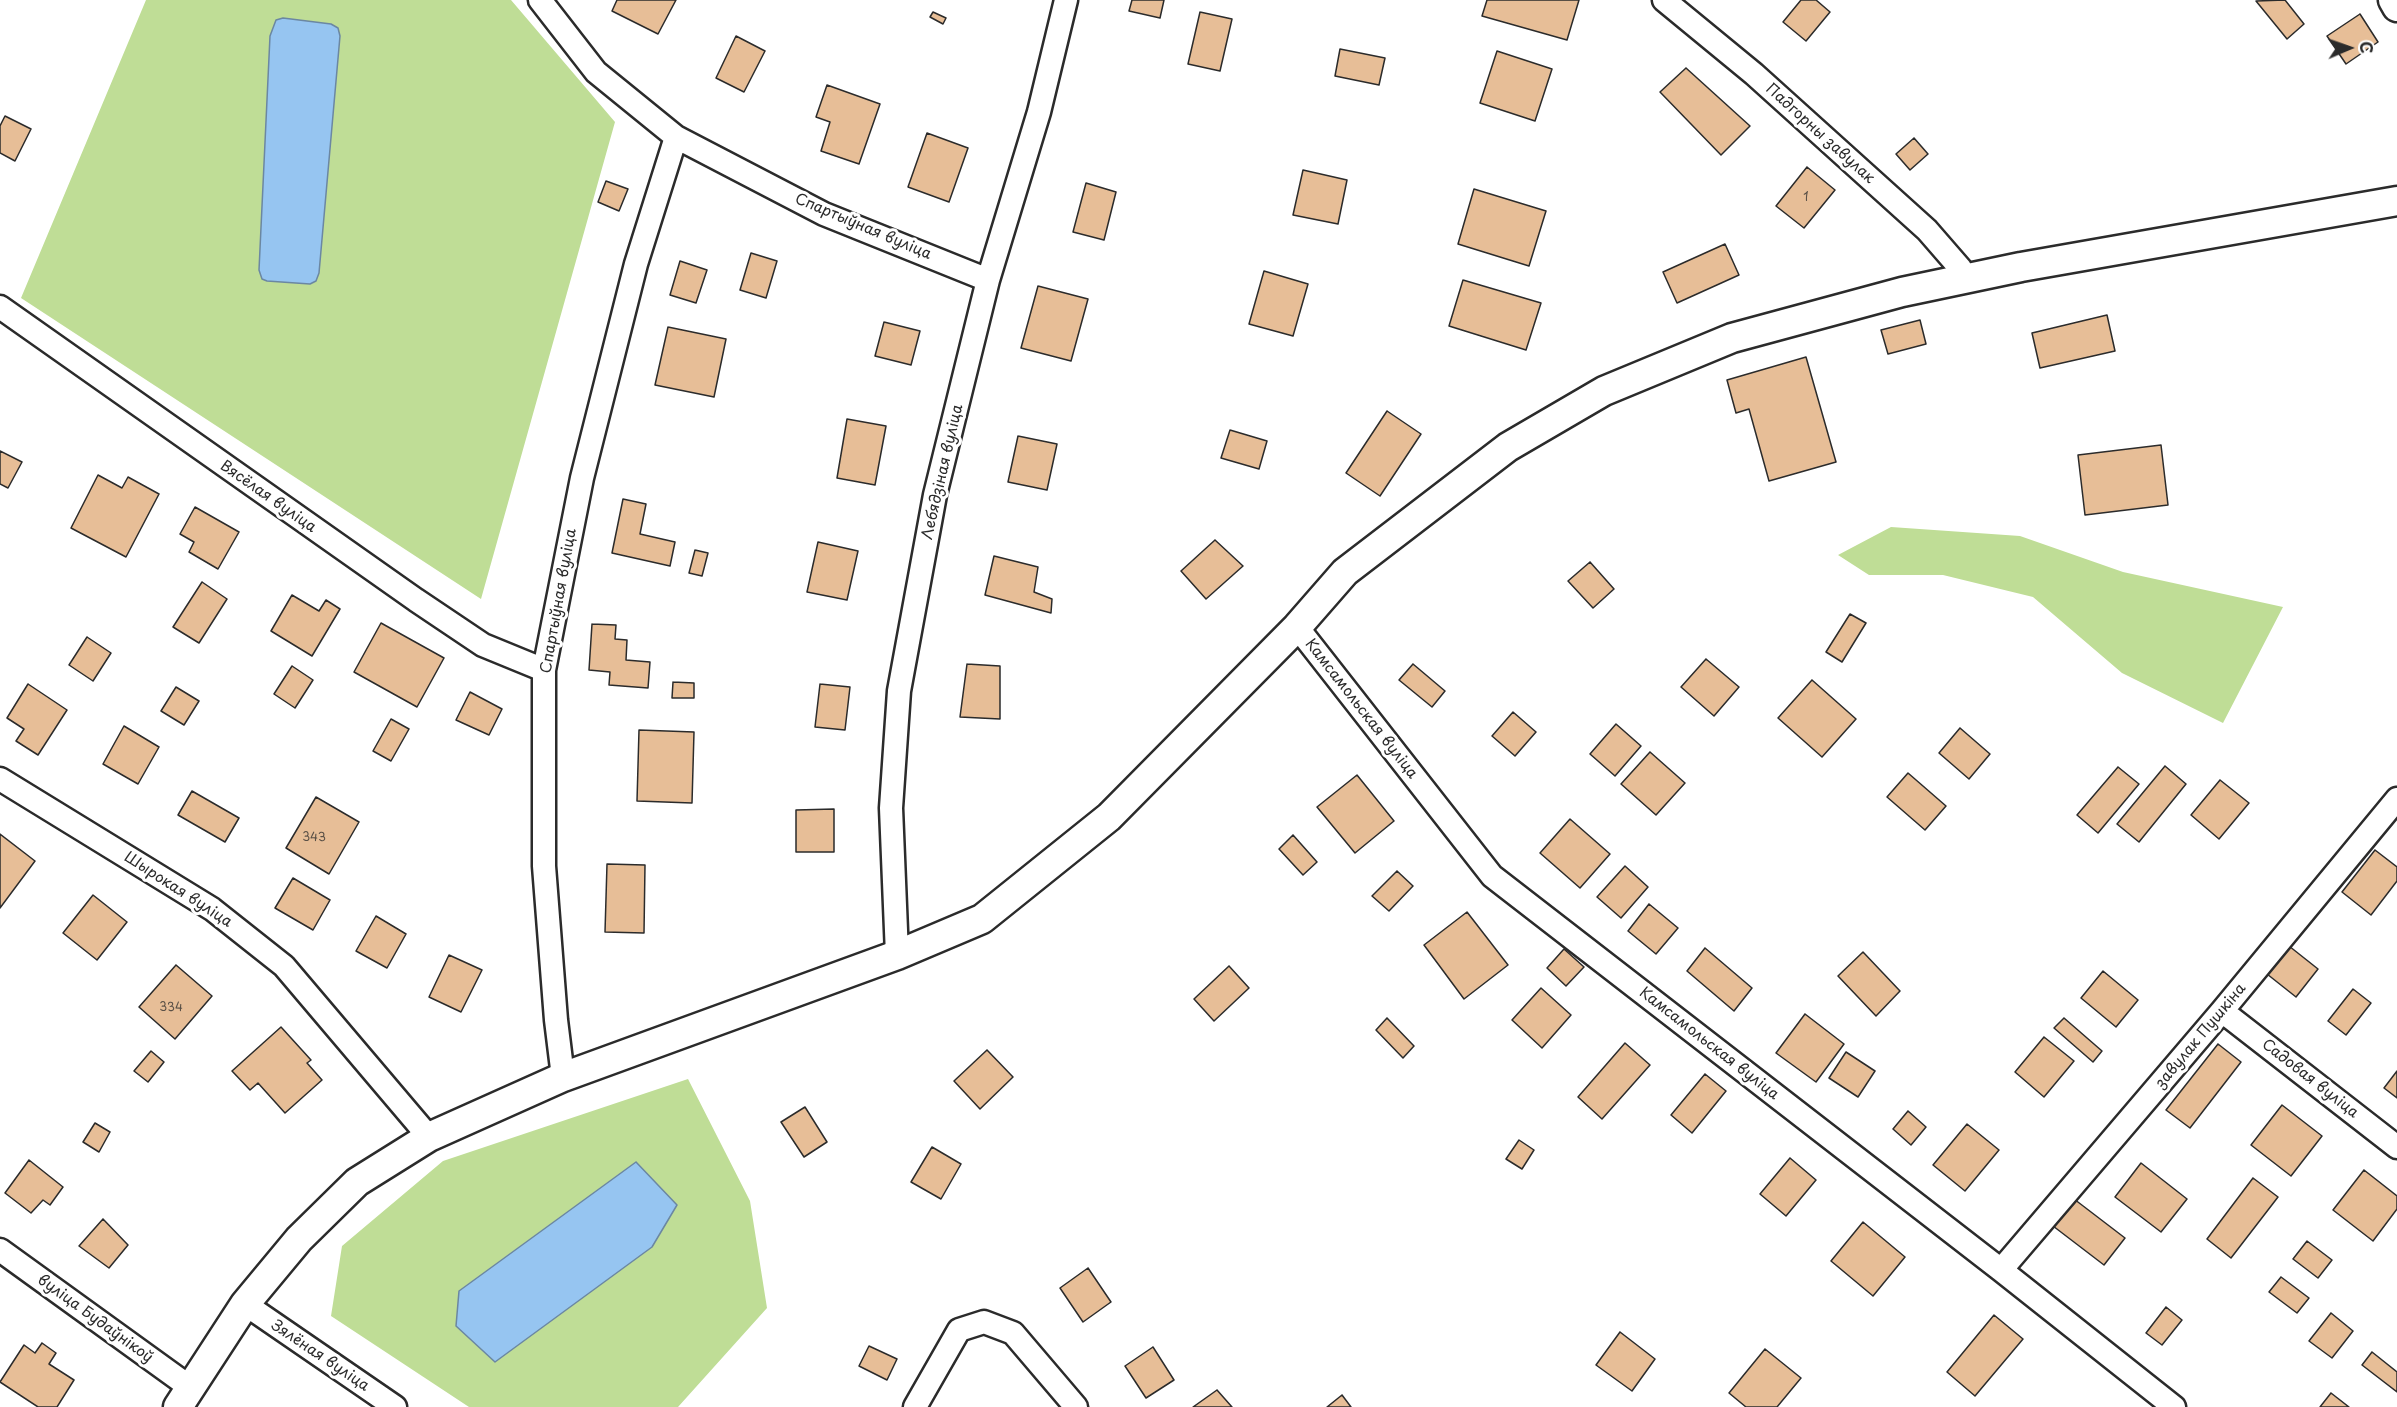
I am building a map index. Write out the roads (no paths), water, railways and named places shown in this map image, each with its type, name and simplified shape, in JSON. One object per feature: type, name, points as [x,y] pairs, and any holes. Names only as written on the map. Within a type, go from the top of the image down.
[{"type":"street","name":"Спартыўная вуліца","points":[[540,0],[596,72],[676,137],[824,214],[988,280]]},
{"type":"street","name":"Лебядзіная вуліца","points":[[897,955],[891,808],[899,691],[936,495],[988,280],[1039,112],[1066,0]]},
{"type":"street","name":"Падгорны завулак","points":[[1664,0],[1754,74],[1927,230],[1960,268],[1965,278]]},
{"type":"street","points":[[2393,0],[2397,7]]},
{"type":"street","name":"Спартыўная вуліца","points":[[563,1077],[556,1020],[544,866],[544,670],[582,478],[636,264],[676,137]]},
{"type":"street","points":[[184,1397],[245,1304],[298,1239],[357,1182],[429,1137],[563,1077],[897,955],[982,919],[1110,818],[1297,627],[1345,572],[1508,447],[1604,391],[1732,338],[1902,292],[1965,278],[2397,201]]},
{"type":"street","name":"Вясёлая вуліца","points":[[0,308],[483,645],[544,670]]},
{"type":"street","name":"Камсамольская вуліца","points":[[1297,627],[1492,876],[2001,1270],[2174,1407]]},
{"type":"street","name":"Шырокая вуліца","points":[[0,779],[212,909],[284,966],[429,1137]]},
{"type":"street","name":"завулак Пушкіна","points":[[2001,1270],[2222,1011],[2397,799]]},
{"type":"street","name":"Садовая вуліца","points":[[2222,1011],[2397,1147]]},
{"type":"street","name":"вуліца Будаўнікоў","points":[[0,1250],[184,1397]]},
{"type":"street","name":"Зялёная вуліца","points":[[245,1304],[394,1407]]},
{"type":"street","points":[[915,1407],[959,1330],[984,1322],[1013,1333],[1076,1407]]},
{"type":"water","points":[[283,18],[331,24],[338,28],[340,36],[319,273],[316,281],[310,284],[267,281],[262,279],[259,270],[270,36],[276,20]]},
{"type":"water","points":[[636,1162],[677,1205],[652,1247],[495,1362],[456,1326],[459,1291]]}]
